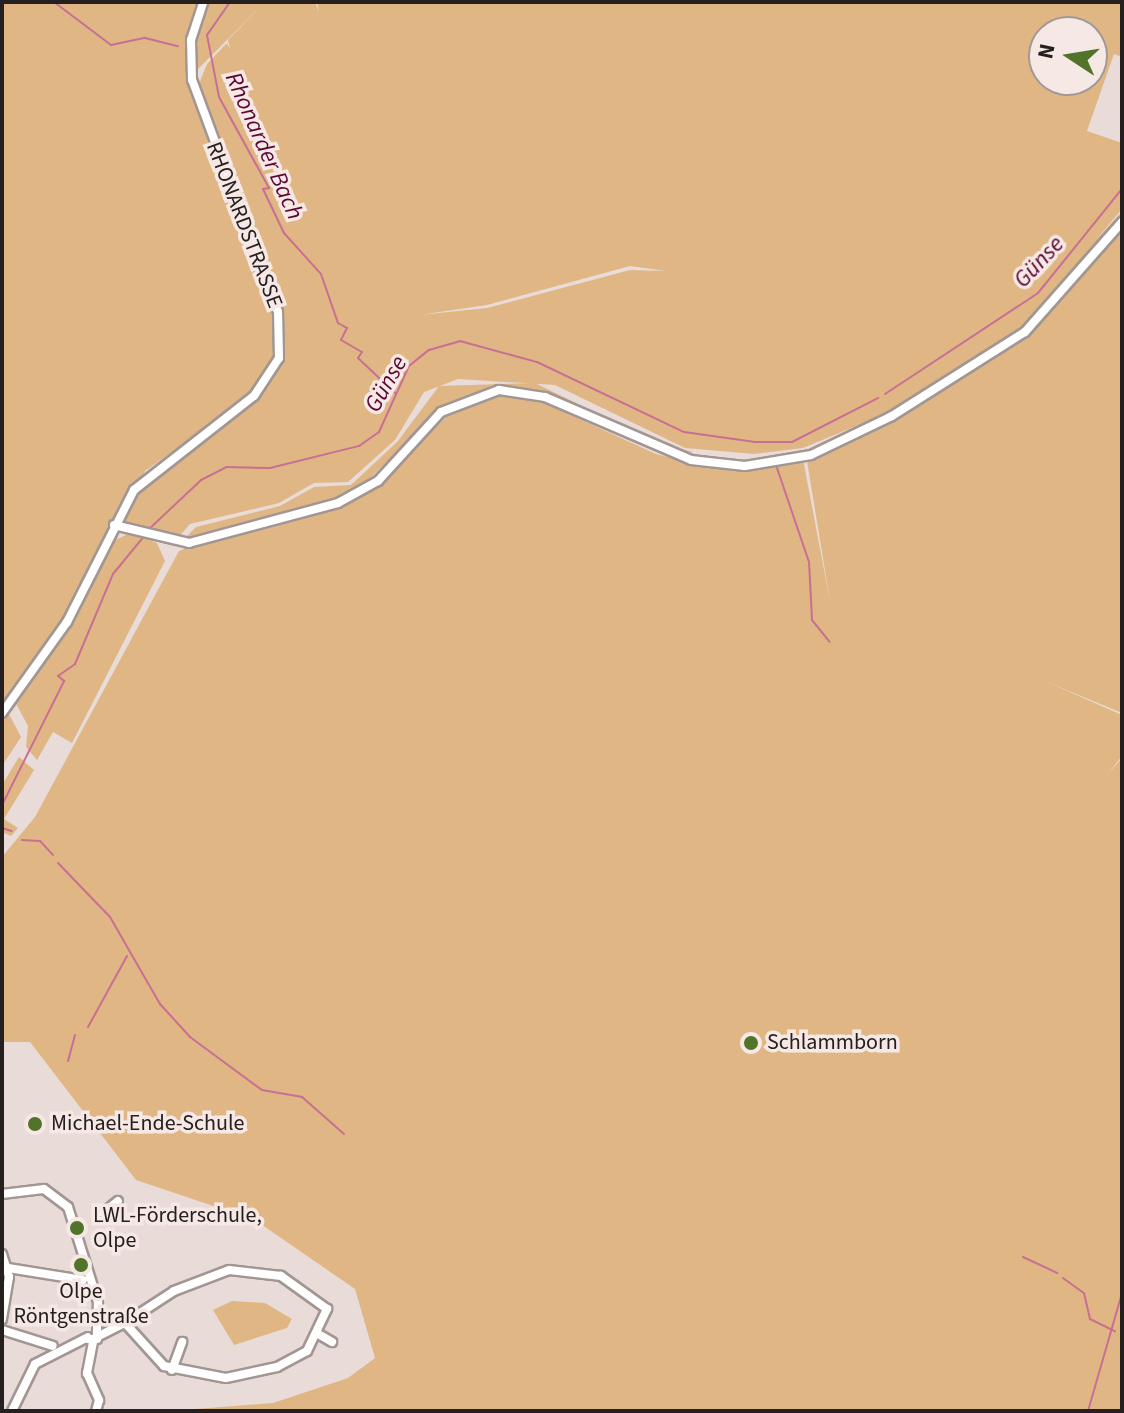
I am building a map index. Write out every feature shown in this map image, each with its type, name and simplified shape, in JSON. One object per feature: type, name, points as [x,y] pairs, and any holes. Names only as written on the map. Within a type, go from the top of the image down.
[{"type":"street","name":"RHONARDSTRASSE","points":[[2,713],[67,622],[114,525],[147,475],[260,390],[281,350],[278,312],[192,80],[191,40],[203,2]]},
{"type":"street","points":[[114,525],[151,537],[212,540],[338,503],[378,481],[441,412],[499,390],[545,397],[691,460],[745,466],[811,455],[892,416],[1025,332],[1122,222]]},
{"type":"street","points":[[2,1194],[44,1189],[68,1207],[96,1290],[87,1373],[99,1400],[96,1411]]},
{"type":"street","points":[[103,1213],[118,1201]]},
{"type":"street","points":[[2,1254],[2,1319]]},
{"type":"street","points":[[4,1267],[83,1280]]},
{"type":"street","points":[[12,1411],[35,1364],[125,1323],[223,1271],[264,1271],[327,1309],[320,1335],[307,1351],[249,1374],[210,1380],[172,1370],[125,1323]]},
{"type":"street","points":[[2,1330],[53,1346]]},
{"type":"street","points":[[320,1335],[332,1342]]},
{"type":"street","points":[[172,1370],[182,1342]]},
{"type":"shaded area","points":[[2,2],[201,2],[189,36],[197,104],[277,311],[275,365],[251,396],[145,471],[63,620],[2,704]]},
{"type":"shaded area","points":[[205,2],[315,2],[319,12],[317,2],[1122,2],[1122,57],[1114,54],[1108,71],[1108,16],[1028,16],[1028,96],[1099,96],[1087,131],[1122,143],[1122,209],[1095,241],[1122,212],[1122,218],[1011,339],[892,411],[803,448],[754,454],[685,448],[555,385],[458,379],[424,392],[395,440],[348,482],[314,483],[279,503],[190,524],[176,540],[127,527],[122,515],[136,492],[256,398],[278,367],[285,330],[197,89],[207,64],[227,43],[230,49],[228,40],[261,6],[194,73],[193,37]],"holes":[[[630,266],[666,271],[630,270],[487,308],[419,315],[487,305]]]},
{"type":"shaded area","points":[[1122,229],[1122,713],[1047,682],[1122,715],[1122,756],[1107,775],[1122,758],[1122,1411],[170,1411],[273,1403],[348,1378],[375,1358],[355,1289],[255,1220],[136,1180],[30,1042],[2,1042],[2,857],[35,817],[179,551],[278,513],[184,539],[196,527],[280,506],[314,487],[351,485],[398,441],[439,386],[535,383],[661,445],[694,452],[659,450],[567,403],[522,393],[656,454],[689,462],[750,468],[803,459],[830,601],[807,461],[857,440],[1028,335]],"holes":[[[499,388],[522,393],[459,404],[379,484],[361,496],[356,492],[439,410]]]},
{"type":"shaded area","points":[[130,533],[157,543],[165,561],[72,743],[53,732],[37,760],[26,747],[28,726],[14,700],[71,623],[109,543]]},
{"type":"shaded area","points":[[9,714],[21,737],[2,766],[2,723]]},
{"type":"shaded area","points":[[19,757],[34,770],[4,819],[18,828],[11,836],[2,832],[2,785]]},
{"type":"shaded area","points":[[232,1301],[265,1303],[292,1319],[287,1328],[234,1345],[213,1310]]},
{"type":"waterway","points":[[54,2],[111,45],[145,38],[178,46]]},
{"type":"waterway","name":"Rhonarder Bach","points":[[230,2],[207,35],[219,97],[269,188],[263,189],[284,233],[321,274],[338,323],[347,328],[341,340],[362,352],[358,358],[396,394]]},
{"type":"waterway","name":"Günse","points":[[885,394],[1038,293],[1122,189]]},
{"type":"waterway","name":"Günse","points":[[148,530],[201,480],[226,467],[270,468],[359,446],[379,432],[409,366],[429,350],[460,341],[537,362],[684,432],[755,442],[792,442],[878,398]]},
{"type":"waterway","points":[[777,468],[809,562],[812,620],[830,642]]},
{"type":"waterway","name":"Günse","points":[[2,805],[64,681],[58,676],[75,664],[113,574],[145,535]]},
{"type":"waterway","points":[[2,828],[12,831]]},
{"type":"waterway","points":[[22,840],[40,841],[53,855]]},
{"type":"waterway","points":[[58,863],[110,917],[160,1004],[190,1037],[262,1090],[302,1097],[344,1134]]},
{"type":"waterway","points":[[88,1027],[127,956]]},
{"type":"waterway","points":[[68,1061],[75,1035]]},
{"type":"waterway","points":[[1023,1257],[1057,1273]]},
{"type":"waterway","points":[[1063,1278],[1084,1293],[1090,1319],[1115,1331]]},
{"type":"waterway","points":[[1088,1411],[1122,1293]]},
{"type":"place","name":"Schlammborn","points":[[751,1043]]},
{"type":"place","name":"Michael-Ende-Schule","points":[[35,1124]]},
{"type":"place","name":"LWL-Förderschule, Olpe","points":[[77,1228]]},
{"type":"place","name":"Olpe Röntgenstraße","points":[[81,1265]]}]
